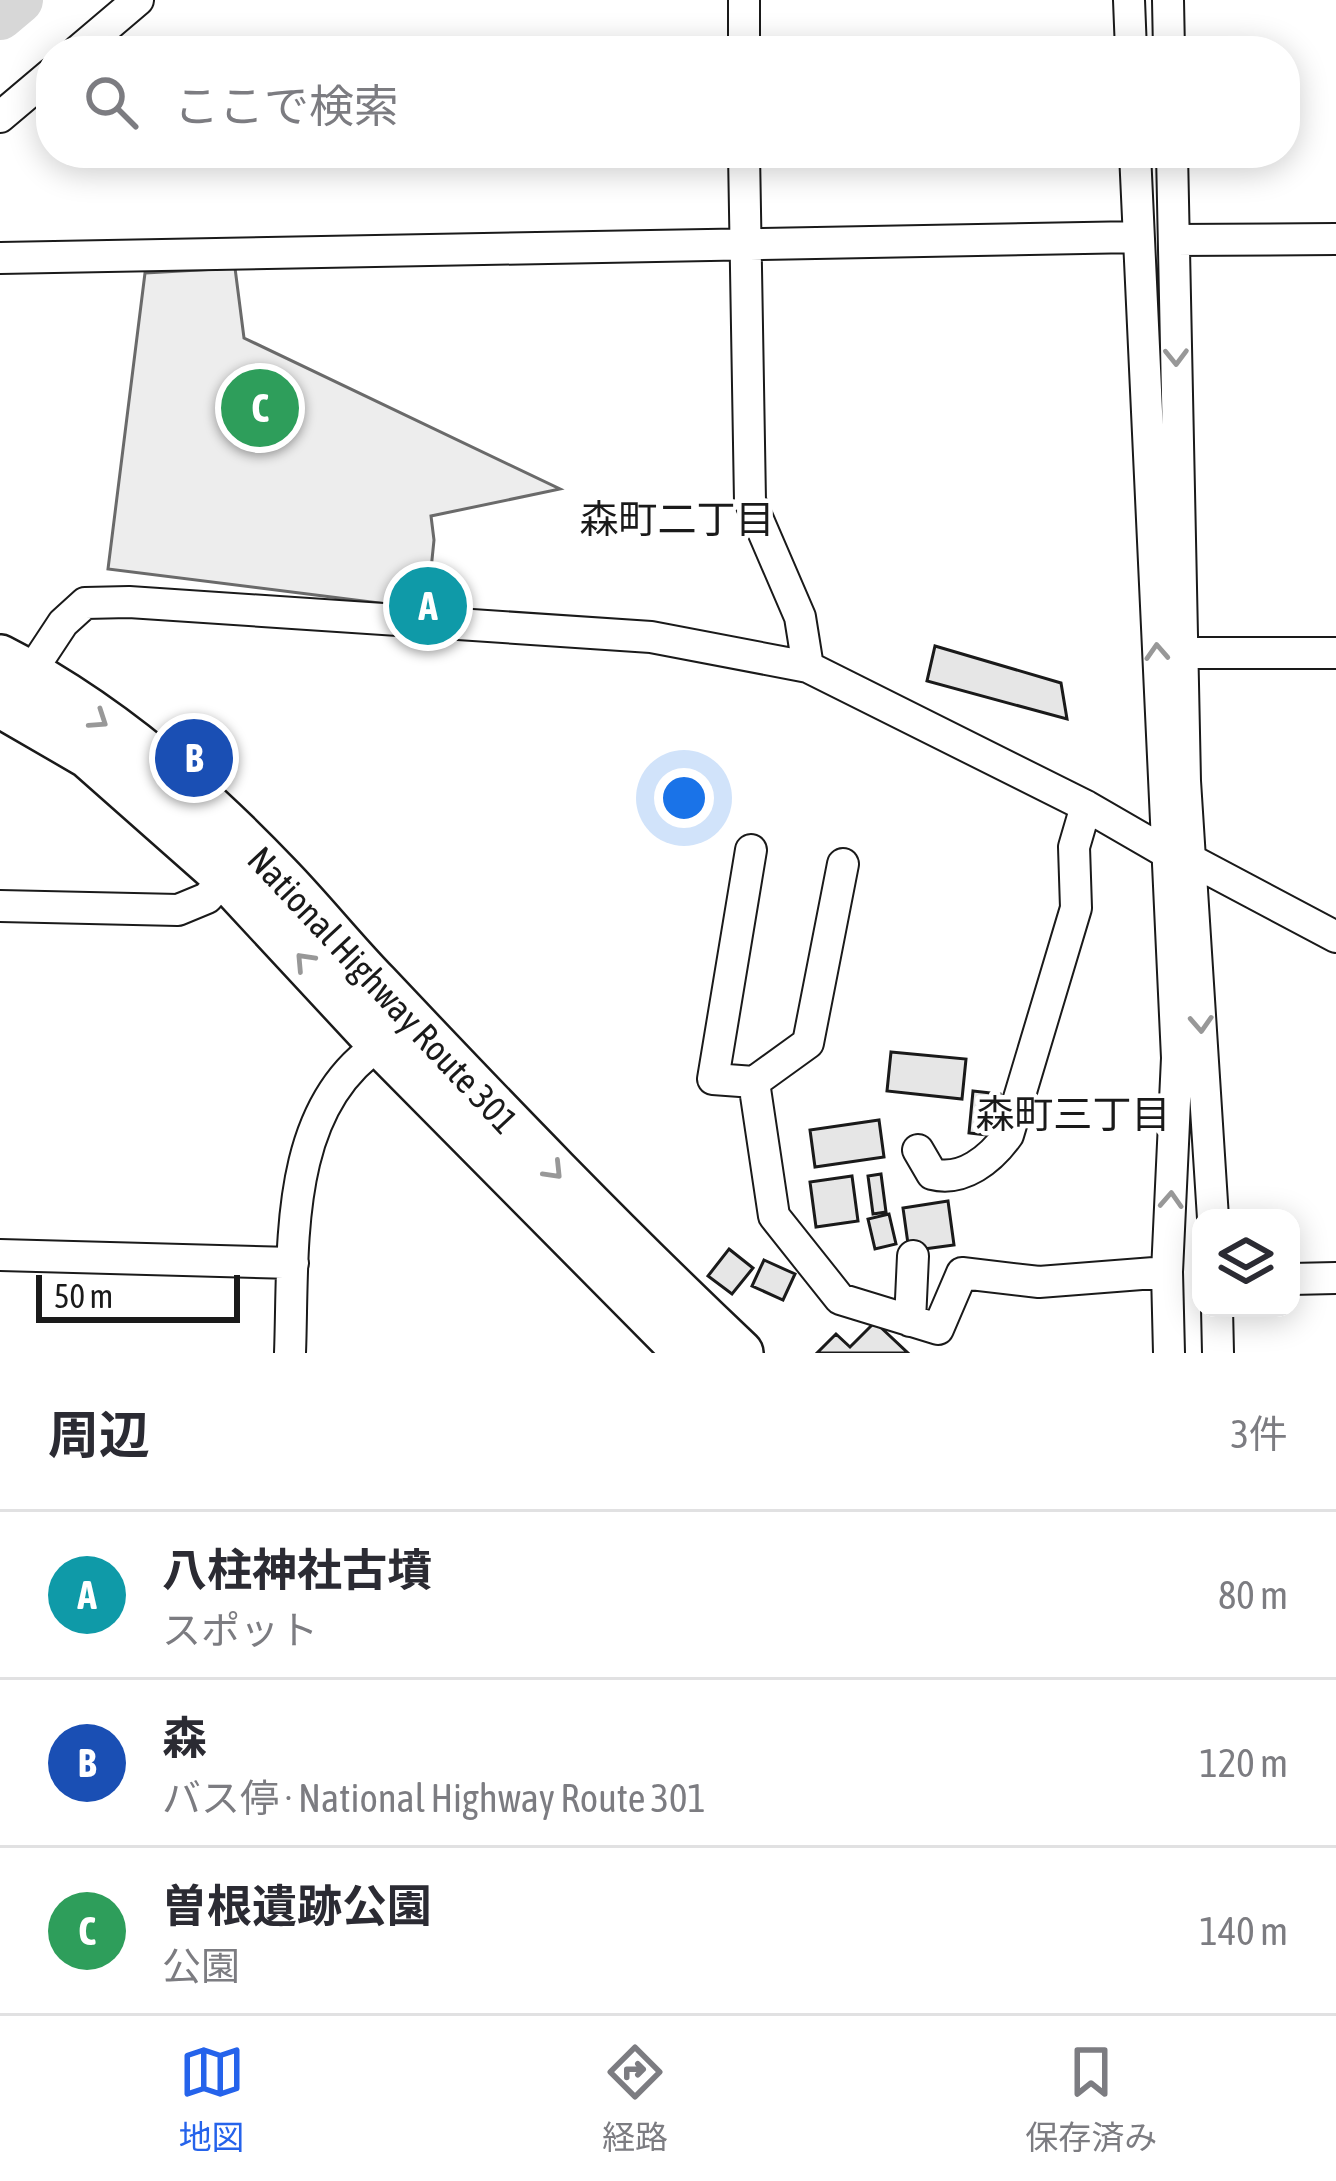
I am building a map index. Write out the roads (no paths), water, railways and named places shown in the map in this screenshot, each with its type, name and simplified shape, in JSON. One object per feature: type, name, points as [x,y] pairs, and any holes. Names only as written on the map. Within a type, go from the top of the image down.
[{"type":"highway","name":"National Highway Route 301","points":[[10,679],[226,877],[675,1348]]},
{"type":"highway","name":"National Highway Route 301","points":[[10,679],[133,742],[220,817],[515,1132],[740,1353]]},
{"type":"street","points":[[96,36],[138,0]]},
{"type":"street","points":[[744,0],[744,36]]},
{"type":"street","points":[[1129,0],[1130,36]]},
{"type":"street","points":[[1168,0],[1169,36]]},
{"type":"street","points":[[0,117],[36,87]]},
{"type":"street","points":[[744,168],[750,501],[800,617],[808,668]]},
{"type":"street","points":[[1136,168],[1180,857],[1212,1209]]},
{"type":"street","points":[[1172,168],[1183,653],[1174,775]]},
{"type":"street","points":[[0,258],[1138,237]]},
{"type":"street","points":[[1174,240],[1336,239]]},
{"type":"street","points":[[10,679],[85,603],[129,602],[651,638],[808,668],[1336,937]]},
{"type":"street","points":[[1183,653],[1336,653]]},
{"type":"street","points":[[918,1150],[932,1174],[944,1177],[976,1167],[1008,1135],[1076,908],[1074,848],[1086,806]]},
{"type":"street","points":[[751,850],[713,1079],[754,1082],[808,1043],[843,864]]},
{"type":"street","points":[[1168,1353],[1180,857]]},
{"type":"street","points":[[0,906],[178,910],[207,898],[226,877]]},
{"type":"street","points":[[290,1353],[296,1193],[308,1140],[355,1061],[381,1044]]},
{"type":"street","points":[[754,1082],[774,1216],[840,1299],[938,1329],[962,1273],[1039,1282],[1167,1272]]},
{"type":"street","points":[[0,1255],[293,1263]]},
{"type":"street","points":[[910,1321],[914,1256]]},
{"type":"street","points":[[1300,1279],[1336,1278]]},
{"type":"street","points":[[1217,1317],[1218,1353]]},
{"type":"waterway","points":[[0,16],[19,0]]},
{"type":"place","name":"曽根遺跡公園","points":[[260,408]]},
{"type":"place","name":"八柱神社古墳","points":[[428,606]]},
{"type":"place","name":"森","points":[[194,758]]},
{"type":"district","name":"森町二丁目","points":[[677,519]]},
{"type":"district","name":"森町三丁目","points":[[1073,1114]]}]
